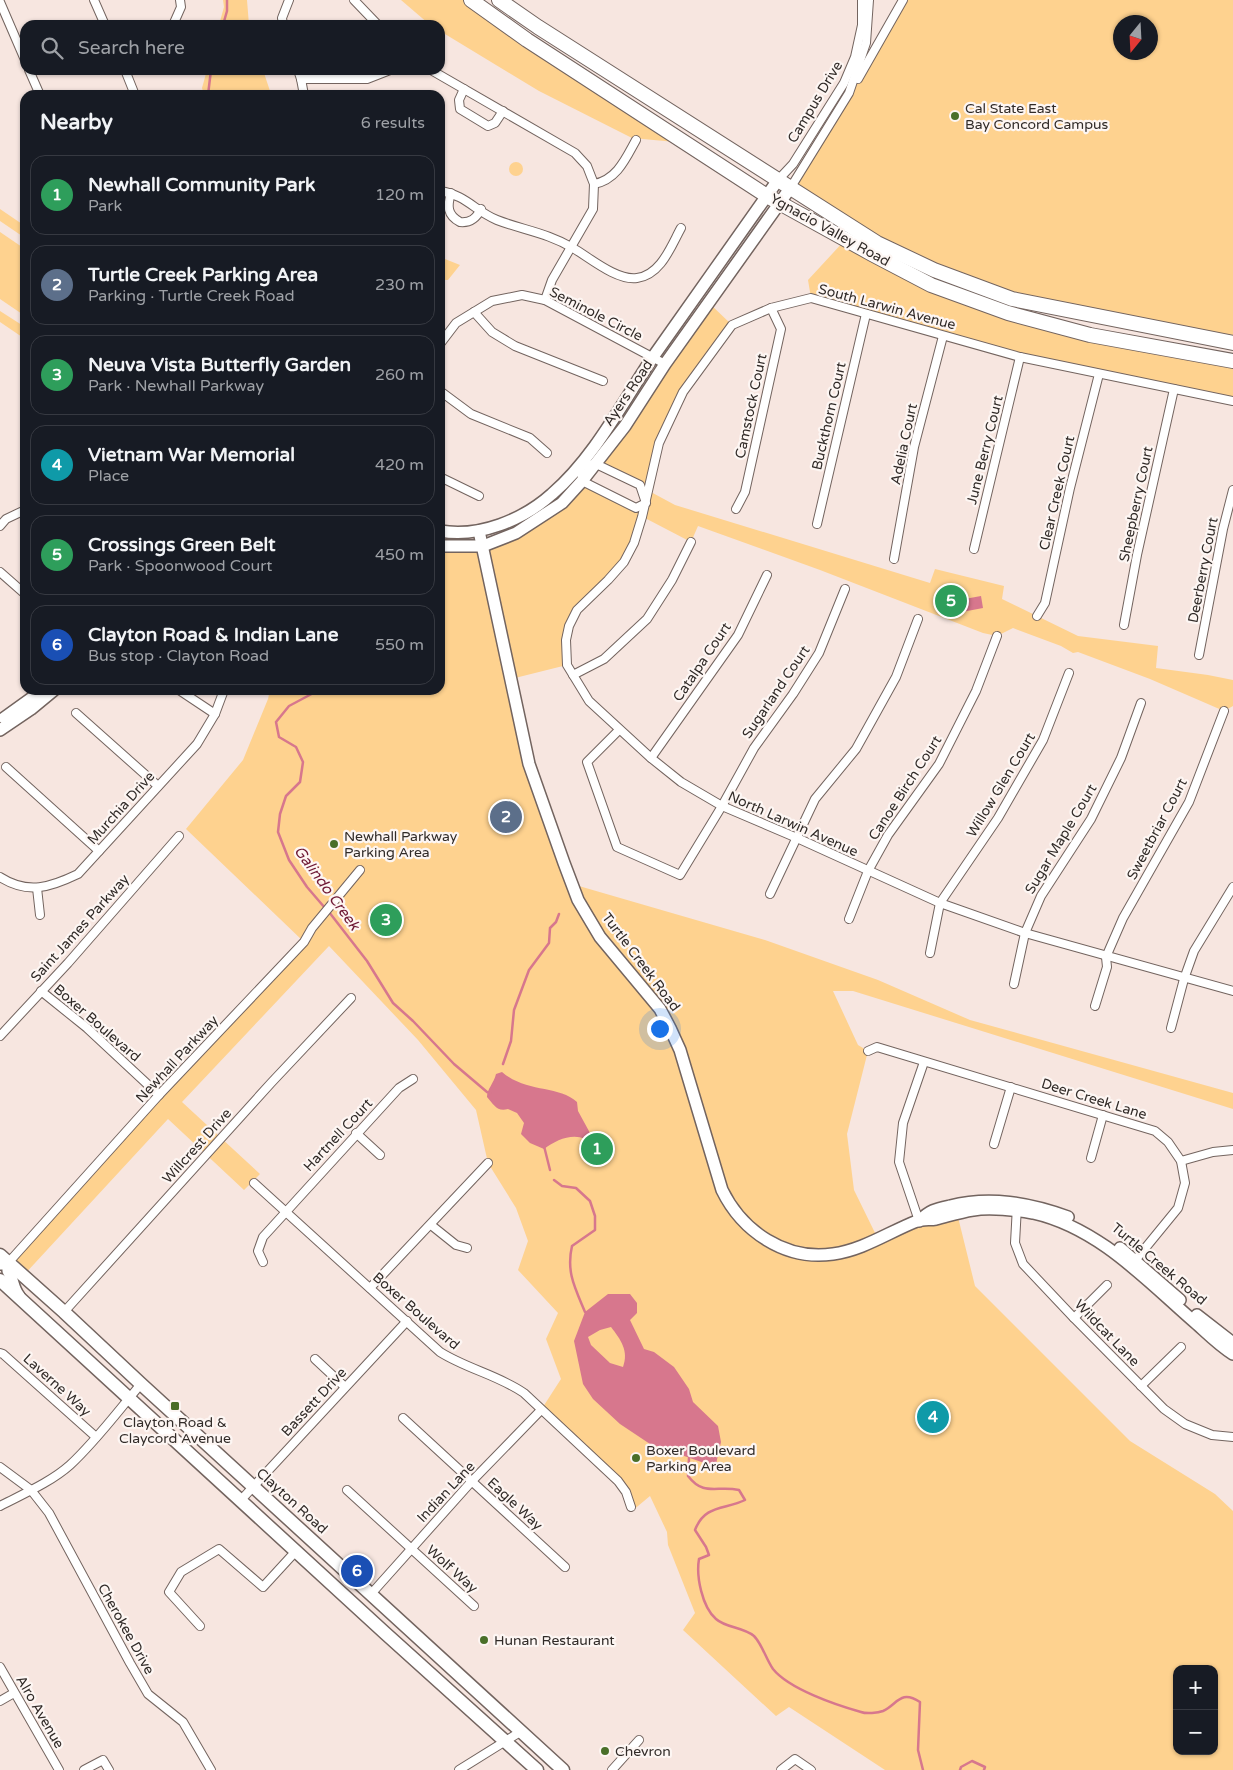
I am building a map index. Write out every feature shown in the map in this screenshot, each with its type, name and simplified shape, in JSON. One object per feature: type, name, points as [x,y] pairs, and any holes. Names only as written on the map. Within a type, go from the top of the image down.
[{"type":"highway","name":"Ygnacio Valley Road","points":[[471,0],[527,40],[767,196],[931,285],[1008,313],[1090,334],[1233,361]]},
{"type":"highway","name":"Ygnacio Valley Road","points":[[500,0],[538,27],[877,243],[934,270],[1012,299],[1233,343]]},
{"type":"main road","name":"Clayton Road","points":[[3,1261],[64,1312],[563,1770]]},
{"type":"main road","points":[[0,1280],[385,1634],[537,1770]]},
{"type":"street","points":[[94,0],[103,20]]},
{"type":"street","points":[[175,20],[181,7],[180,0]]},
{"type":"street","points":[[282,20],[286,4],[290,0]]},
{"type":"street","points":[[354,0],[373,20]]},
{"type":"street","name":"Campus Drive","points":[[778,180],[793,164],[844,83],[855,57],[862,25],[862,0]]},
{"type":"street","name":"Campus Drive","points":[[791,187],[849,93],[866,43],[869,0]]},
{"type":"street","points":[[849,93],[903,0]]},
{"type":"street","points":[[0,2],[20,48]]},
{"type":"street","points":[[31,75],[38,90]]},
{"type":"street","points":[[127,75],[134,90]]},
{"type":"street","points":[[300,75],[303,90]]},
{"type":"street","points":[[302,79],[367,79],[377,75]]},
{"type":"street","points":[[440,75],[575,153],[587,166],[594,184],[593,209],[552,280],[545,300]]},
{"type":"street","points":[[464,89],[460,100],[460,109],[481,122],[488,126],[495,124],[502,111]]},
{"type":"street","points":[[594,184],[601,183],[615,174],[636,140]]},
{"type":"street","name":"Ayers Road","points":[[445,532],[479,531],[510,521],[536,508],[580,466],[778,180]]},
{"type":"street","name":"Ayers Road","points":[[445,546],[483,546],[516,533],[562,503],[582,482],[625,426],[666,364],[791,187]]},
{"type":"street","points":[[445,192],[460,196],[497,220],[544,234],[572,247],[618,276],[637,278],[652,272],[666,257],[680,228]]},
{"type":"street","points":[[451,193],[448,208],[450,215],[460,222],[473,220],[481,210]]},
{"type":"street","name":"Seminole Circle","points":[[445,337],[456,323],[492,301],[522,295],[545,300],[666,364]]},
{"type":"street","name":"South Larwin Avenue","points":[[646,503],[659,443],[683,392],[732,324],[771,308],[811,298],[1020,357],[1233,401]]},
{"type":"street","name":"Camstock Court","points":[[736,509],[745,492],[781,329],[771,308]]},
{"type":"street","points":[[474,312],[492,332],[515,346],[603,381]]},
{"type":"street","name":"Buckthorn Court","points":[[817,524],[866,314]]},
{"type":"street","name":"Adelia Court","points":[[894,559],[914,447],[943,336]]},
{"type":"street","name":"June Berry Court","points":[[974,548],[1020,357]]},
{"type":"street","name":"Clear Creek Court","points":[[1037,616],[1045,603],[1070,488],[1099,374]]},
{"type":"street","name":"Sheepberry Court","points":[[1124,625],[1137,555],[1174,389]]},
{"type":"street","points":[[445,395],[471,414],[530,438],[547,453]]},
{"type":"street","points":[[596,464],[640,485],[646,503],[636,508],[582,482],[580,466],[596,464]]},
{"type":"street","points":[[445,479],[480,496]]},
{"type":"street","name":"Deerberry Court","points":[[1199,655],[1223,529],[1233,490]]},
{"type":"street","name":"North Larwin Avenue","points":[[646,503],[634,543],[624,562],[577,610],[569,626],[566,640],[567,665],[589,701],[650,758],[681,782],[722,806],[940,903],[1025,933],[1184,979],[1233,991]]},
{"type":"street","points":[[0,526],[6,519],[20,512]]},
{"type":"street","name":"Turtle Creek Road","points":[[479,531],[529,764],[578,900],[600,936],[660,1009],[670,1028],[680,1050],[718,1178],[727,1201],[748,1227],[759,1236],[788,1250],[819,1255],[853,1249],[919,1221],[929,1211],[961,1203],[988,1200],[1017,1207],[1052,1211],[1075,1220],[1106,1238],[1233,1354]]},
{"type":"street","points":[[573,675],[604,659],[647,619],[672,580],[691,542]]},
{"type":"street","points":[[0,572],[20,590]]},
{"type":"street","name":"Catalpa Court","points":[[650,758],[738,635],[767,576]]},
{"type":"street","name":"Sugarland Court","points":[[619,730],[587,762],[617,847],[680,875],[722,806],[754,748],[793,694],[819,653],[845,589]]},
{"type":"street","points":[[770,894],[815,799],[856,749],[896,677],[918,619]]},
{"type":"street","name":"Canoe Birch Court","points":[[849,919],[868,870],[888,834],[939,764],[976,691],[997,636]]},
{"type":"street","name":"Willow Glen Court","points":[[940,903],[998,818],[1043,740],[1069,673]]},
{"type":"street","points":[[0,721],[37,695]]},
{"type":"street","points":[[0,730],[32,709],[48,695]]},
{"type":"street","points":[[187,695],[215,714]]},
{"type":"street","name":"Murchia Drive","points":[[0,877],[9,883],[37,888],[56,885],[78,874],[197,744],[215,714],[222,695]]},
{"type":"street","name":"Sugar Maple Court","points":[[1014,984],[1025,933],[1041,896],[1091,819],[1121,758],[1141,702]]},
{"type":"street","name":"Sweetbriar Court","points":[[1095,1006],[1106,967],[1106,957],[1123,918],[1189,802],[1224,711]]},
{"type":"street","points":[[76,713],[158,786]]},
{"type":"street","points":[[6,767],[99,851]]},
{"type":"street","name":"Saint James Parkway","points":[[0,1036],[179,836]]},
{"type":"street","name":"Newhall Parkway","points":[[3,1261],[304,942],[318,920],[360,870]]},
{"type":"street","points":[[37,888],[40,915]]},
{"type":"street","points":[[1171,1028],[1194,950],[1233,888]]},
{"type":"street","points":[[930,953],[940,903]]},
{"type":"street","name":"Boxer Boulevard","points":[[41,991],[87,1028],[159,1095]]},
{"type":"street","name":"Willcrest Drive","points":[[64,1312],[271,1083],[351,998]]},
{"type":"street","name":"Deer Creek Lane","points":[[868,1051],[877,1047],[1155,1131],[1168,1142],[1181,1161]]},
{"type":"street","points":[[919,1221],[899,1162],[903,1123],[924,1062]]},
{"type":"street","name":"Hartnell Court","points":[[263,1262],[258,1251],[263,1237],[356,1133],[399,1088],[413,1079]]},
{"type":"street","points":[[994,1144],[1011,1087]]},
{"type":"street","points":[[1091,1158],[1104,1115]]},
{"type":"street","points":[[356,1133],[380,1155]]},
{"type":"street","points":[[1132,1263],[1178,1208],[1184,1183],[1181,1161],[1213,1152],[1233,1150]]},
{"type":"street","points":[[370,1288],[488,1163]]},
{"type":"street","name":"Boxer Boulevard","points":[[254,1184],[440,1352],[465,1367],[514,1386],[524,1393],[618,1481],[626,1492],[631,1507]]},
{"type":"street","name":"Wildcat Lane","points":[[1017,1207],[1014,1243],[1023,1264],[1164,1409],[1185,1424],[1212,1435],[1233,1437]]},
{"type":"street","points":[[431,1224],[456,1245],[467,1248]]},
{"type":"street","points":[[3,1261],[12,1277],[13,1286],[19,1296]]},
{"type":"street","name":"Turtle Creek Road","points":[[1132,1263],[1233,1343]]},
{"type":"street","points":[[1074,1318],[1107,1285]]},
{"type":"street","name":"Bassett Drive","points":[[240,1501],[407,1321]]},
{"type":"street","points":[[1141,1386],[1181,1347]]},
{"type":"street","name":"Laverne Way","points":[[0,1354],[4,1354],[96,1437]]},
{"type":"street","points":[[315,1359],[345,1387]]},
{"type":"street","points":[[0,1506],[31,1490],[69,1466],[141,1384]]},
{"type":"street","name":"Indian Lane","points":[[371,1594],[472,1482],[541,1410]]},
{"type":"street","name":"Eagle Way","points":[[403,1418],[565,1566]]},
{"type":"street","name":"Cherokee Drive","points":[[0,1467],[31,1490],[49,1512],[148,1694],[183,1722],[211,1770]]},
{"type":"street","name":"Wolf Way","points":[[347,1490],[474,1606]]},
{"type":"street","points":[[200,1626],[169,1592],[181,1572],[219,1549],[263,1587],[296,1551]]},
{"type":"street","name":"Alro Avenue","points":[[0,1667],[58,1770]]},
{"type":"street","points":[[0,1701],[14,1693]]},
{"type":"street","points":[[459,1770],[520,1732]]},
{"type":"street","points":[[612,1770],[639,1740]]},
{"type":"street","points":[[781,1770],[795,1759],[811,1770]]},
{"type":"street","points":[[84,1770],[103,1760],[109,1770]]},
{"type":"shaded area","points":[[223,0],[247,0],[249,20],[220,20],[224,7]]},
{"type":"shaded area","points":[[401,0],[471,0],[686,143],[632,138],[539,91],[445,34],[445,20],[424,20]]},
{"type":"shaded area","name":"Cal State East Bay Concord Campus","points":[[903,0],[1233,0],[1233,335],[1105,317],[1012,299],[934,270],[791,187]]},
{"type":"shaded area","points":[[206,75],[265,75],[270,90],[203,90]]},
{"type":"shaded area","points":[[513,162],[519,162],[523,169],[519,176],[513,176],[509,172],[509,166]]},
{"type":"shaded area","points":[[0,209],[20,223],[20,235],[0,221]]},
{"type":"shaded area","points":[[0,232],[20,246],[20,313],[0,299]]},
{"type":"shaded area","points":[[845,240],[1008,313],[1233,361],[1233,401],[1020,357],[811,298],[808,280]]},
{"type":"shaded area","points":[[445,259],[460,265],[448,280],[445,280]]},
{"type":"shaded area","points":[[709,303],[732,325],[683,392],[659,443],[649,491],[675,505],[930,583],[935,569],[1004,586],[1002,599],[1078,636],[1158,646],[1156,668],[1233,680],[1233,706],[1224,711],[1150,679],[1078,652],[1073,653],[1061,646],[1013,628],[997,636],[983,633],[820,570],[698,526],[691,542],[643,517],[624,562],[589,596],[569,626],[567,665],[511,679],[519,720],[572,884],[765,940],[878,980],[970,1020],[1233,1093],[1233,1109],[853,991],[833,991],[858,1045],[868,1051],[847,1134],[854,1190],[878,1239],[957,1213],[975,1286],[1130,1441],[1215,1494],[1233,1511],[1233,1770],[885,1770],[789,1707],[776,1716],[683,1630],[695,1613],[668,1545],[667,1532],[650,1496],[632,1511],[626,1492],[541,1410],[561,1379],[546,1339],[558,1313],[518,1270],[528,1241],[516,1208],[488,1163],[476,1110],[418,1040],[329,946],[182,1102],[260,1174],[244,1190],[168,1119],[23,1276],[8,1263],[304,942],[186,829],[243,760],[269,695],[445,695],[445,546],[451,547],[516,533],[582,481],[636,508],[646,503],[640,485],[596,464]]},
{"type":"shaded area","points":[[0,311],[20,324],[20,336],[0,322]]},
{"type":"shaded area","points":[[981,596],[983,608],[962,612],[959,600]]},
{"type":"shaded area","points":[[502,1072],[511,1079],[521,1083],[561,1093],[577,1102],[578,1111],[590,1133],[585,1139],[580,1137],[564,1138],[544,1149],[530,1143],[521,1134],[524,1123],[517,1113],[508,1109],[498,1109],[487,1097],[496,1074]]},
{"type":"shaded area","points":[[608,1294],[630,1294],[637,1303],[637,1313],[630,1320],[644,1349],[654,1352],[674,1367],[689,1389],[693,1402],[718,1426],[721,1442],[716,1464],[707,1464],[650,1444],[620,1424],[593,1399],[583,1384],[574,1341],[585,1312]],"holes":[[[611,1327],[623,1346],[625,1356],[623,1367],[610,1363],[591,1345],[588,1337],[600,1330]]]},
{"type":"waterway","name":"Galindo Creek","points":[[224,20],[227,0]]},
{"type":"waterway","name":"Galindo Creek","points":[[209,90],[210,75]]},
{"type":"waterway","name":"Galindo Creek","points":[[310,695],[289,706],[276,722],[279,737],[296,747],[303,762],[300,782],[286,796],[280,814],[278,832],[289,860],[307,887],[325,908]]},
{"type":"waterway","name":"Galindo Creek","points":[[329,912],[367,961],[393,1003],[454,1064],[490,1093]]},
{"type":"waterway","points":[[503,1064],[511,1041],[514,1010],[529,970],[549,943],[550,928],[556,922],[559,914]]},
{"type":"waterway","name":"Galindo Creek","points":[[544,1146],[550,1170]]},
{"type":"waterway","name":"Galindo Creek","points":[[554,1180],[562,1186],[576,1188],[590,1201],[595,1216],[595,1230],[572,1246],[570,1255],[572,1280],[587,1313]]},
{"type":"waterway","name":"Galindo Creek","points":[[689,1458],[688,1476],[694,1482],[705,1488],[739,1490],[745,1500],[710,1512],[704,1516],[695,1530],[709,1555],[699,1559],[698,1574],[701,1591],[711,1614],[720,1622],[754,1636],[773,1669],[801,1690],[866,1713],[883,1711],[903,1698],[913,1698],[920,1702],[918,1750],[923,1770]]},
{"type":"waterway","name":"Galindo Creek","points":[[960,1770],[961,1767],[972,1761],[985,1767],[984,1770]]},
{"type":"place","name":"Cal State East Bay Concord Campus","points":[[955,116]]},
{"type":"place","name":"Crossings Green Belt","points":[[951,601]]},
{"type":"place","name":"Turtle Creek Parking Area","points":[[506,817]]},
{"type":"place","name":"Newhall Parkway Parking Area","points":[[334,844]]},
{"type":"place","name":"Neuva Vista Butterfly Garden","points":[[386,920]]},
{"type":"place","name":"Newhall Community Park","points":[[597,1149]]},
{"type":"place","name":"Clayton Road & Claycord Avenue","points":[[175,1406]]},
{"type":"place","name":"Vietnam War Memorial","points":[[933,1417]]},
{"type":"place","name":"Boxer Boulevard Parking Area","points":[[636,1458]]},
{"type":"place","name":"Clayton Road & Indian Lane","points":[[357,1571]]},
{"type":"place","name":"Hunan Restaurant","points":[[484,1640]]},
{"type":"place","name":"Chevron","points":[[605,1751]]}]
